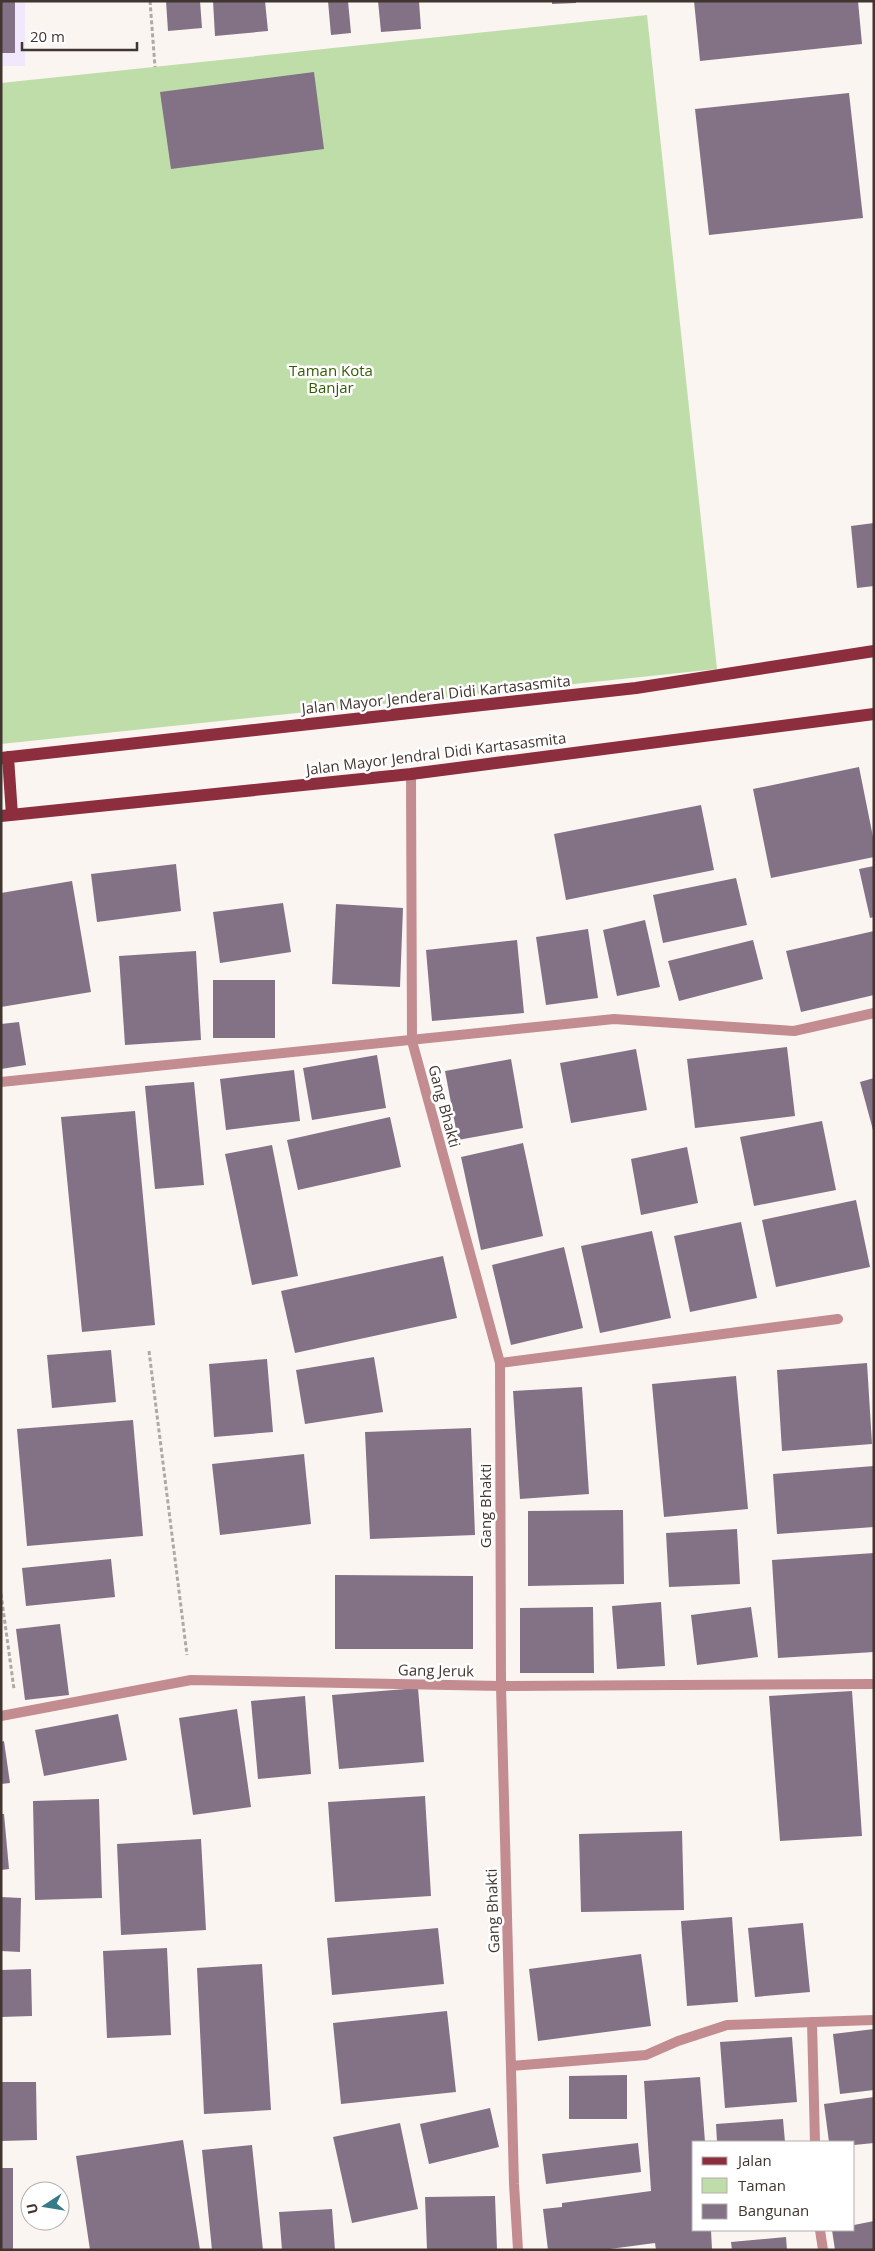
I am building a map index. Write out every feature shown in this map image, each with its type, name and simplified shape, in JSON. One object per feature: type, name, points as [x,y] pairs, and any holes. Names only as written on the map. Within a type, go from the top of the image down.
[{"type":"main road","name":"Jalan Mayor Jenderal Didi Kartasasmita","points":[[4,757],[636,688],[874,651]]},
{"type":"main road","name":"Jalan Mayor Jendral Didi Kartasasmita","points":[[7,816],[411,774],[874,714]]},
{"type":"main road","points":[[4,757],[7,816]]},
{"type":"street","name":"Gang Bhakti","points":[[411,774],[412,1041],[500,1363],[501,1686],[518,2250]]},
{"type":"street","points":[[1,1082],[614,1019],[794,1031],[874,1013]]},
{"type":"street","points":[[500,1363],[838,1319]]},
{"type":"street","name":"Gang Jeruk","points":[[1,1716],[191,1680],[501,1686],[874,1684]]},
{"type":"street","points":[[511,2066],[646,2055],[678,2041],[727,2025],[874,2020]]},
{"type":"street","points":[[812,2022],[814,2141]]},
{"type":"street","points":[[820,2231],[823,2250]]},
{"type":"path","points":[[150,1],[155,66]]},
{"type":"path","points":[[149,1351],[191,1680]]},
{"type":"path","points":[[1,1594],[18,1714]]},
{"type":"shaded area","points":[[1,1],[25,1],[25,66],[1,66]]},
{"type":"green space","name":"Taman Kota Banjar","points":[[647,15],[717,669],[1,744],[1,83]]},
{"type":"building","points":[[1,1],[15,1],[15,53],[1,53]]},
{"type":"building","points":[[166,1],[200,1],[202,28],[168,31]]},
{"type":"building","points":[[213,1],[265,1],[268,31],[215,36]]},
{"type":"building","points":[[328,1],[348,1],[351,33],[331,35]]},
{"type":"building","points":[[378,1],[419,1],[421,29],[381,32]]},
{"type":"building","points":[[552,1],[576,1],[576,3],[552,4]]},
{"type":"building","points":[[694,1],[858,1],[862,44],[700,61]]},
{"type":"building","points":[[314,72],[324,149],[171,169],[160,92]]},
{"type":"building","points":[[849,93],[863,218],[709,235],[695,109]]},
{"type":"building","points":[[874,523],[874,586],[857,588],[851,526]]},
{"type":"building","points":[[859,767],[874,842],[874,857],[771,878],[753,789]]},
{"type":"building","points":[[701,805],[714,870],[566,900],[554,834]]},
{"type":"building","points":[[176,864],[181,911],[97,922],[91,874]]},
{"type":"building","points":[[874,866],[874,917],[870,918],[859,869]]},
{"type":"building","points":[[736,878],[747,925],[663,943],[653,895]]},
{"type":"building","points":[[72,881],[91,992],[1,1007],[1,893]]},
{"type":"building","points":[[283,903],[291,952],[220,963],[213,912]]},
{"type":"building","points":[[336,904],[403,908],[400,987],[332,984]]},
{"type":"building","points":[[645,920],[660,987],[617,996],[603,930]]},
{"type":"building","points":[[588,929],[598,998],[546,1005],[536,937]]},
{"type":"building","points":[[874,931],[874,995],[801,1012],[786,951]]},
{"type":"building","points":[[517,940],[524,1013],[432,1021],[426,950]]},
{"type":"building","points":[[753,940],[763,979],[679,1001],[668,961]]},
{"type":"building","points":[[196,951],[201,1040],[125,1045],[119,956]]},
{"type":"building","points":[[213,980],[275,980],[275,1038],[213,1038]]},
{"type":"building","points":[[19,1022],[26,1065],[1,1069],[1,1024]]},
{"type":"building","points":[[787,1047],[795,1116],[695,1128],[687,1059]]},
{"type":"building","points":[[636,1049],[647,1110],[571,1123],[560,1063]]},
{"type":"building","points":[[377,1055],[386,1108],[312,1120],[303,1068]]},
{"type":"building","points":[[511,1059],[523,1128],[458,1140],[445,1071]]},
{"type":"building","points":[[294,1070],[300,1121],[226,1130],[220,1079]]},
{"type":"building","points":[[874,1078],[874,1130],[873,1130],[860,1082]]},
{"type":"building","points":[[194,1082],[204,1185],[155,1189],[145,1086]]},
{"type":"building","points":[[135,1111],[155,1325],[82,1332],[61,1117]]},
{"type":"building","points":[[390,1117],[401,1167],[298,1190],[287,1140]]},
{"type":"building","points":[[822,1121],[836,1190],[754,1206],[740,1137]]},
{"type":"building","points":[[523,1143],[543,1236],[481,1250],[461,1157]]},
{"type":"building","points":[[272,1145],[298,1276],[252,1285],[225,1154]]},
{"type":"building","points":[[687,1147],[698,1203],[641,1215],[631,1159]]},
{"type":"building","points":[[856,1200],[870,1267],[776,1287],[762,1220]]},
{"type":"building","points":[[741,1222],[757,1298],[690,1312],[674,1236]]},
{"type":"building","points":[[652,1231],[671,1318],[600,1333],[581,1246]]},
{"type":"building","points":[[564,1247],[583,1328],[511,1345],[492,1265]]},
{"type":"building","points":[[443,1256],[457,1318],[295,1353],[281,1291]]},
{"type":"building","points":[[111,1350],[116,1402],[52,1408],[47,1355]]},
{"type":"building","points":[[374,1357],[383,1412],[305,1424],[296,1370]]},
{"type":"building","points":[[267,1359],[273,1432],[214,1437],[209,1364]]},
{"type":"building","points":[[867,1363],[872,1444],[782,1451],[777,1370]]},
{"type":"building","points":[[736,1376],[748,1509],[664,1517],[652,1384]]},
{"type":"building","points":[[582,1387],[589,1494],[520,1499],[513,1391]]},
{"type":"building","points":[[133,1420],[143,1536],[27,1546],[17,1429]]},
{"type":"building","points":[[471,1428],[475,1535],[370,1539],[365,1432]]},
{"type":"building","points":[[304,1454],[311,1524],[220,1535],[212,1464]]},
{"type":"building","points":[[874,1466],[874,1527],[777,1534],[773,1474]]},
{"type":"building","points":[[623,1510],[624,1584],[528,1586],[528,1511]]},
{"type":"building","points":[[737,1529],[740,1584],[669,1587],[666,1533]]},
{"type":"building","points":[[874,1553],[874,1652],[778,1658],[772,1560]]},
{"type":"building","points":[[111,1559],[115,1597],[26,1606],[22,1568]]},
{"type":"building","points":[[335,1575],[473,1576],[473,1649],[335,1649]]},
{"type":"building","points":[[661,1602],[665,1666],[617,1669],[612,1606]]},
{"type":"building","points":[[593,1607],[594,1673],[520,1673],[520,1608]]},
{"type":"building","points":[[751,1607],[758,1657],[697,1665],[691,1615]]},
{"type":"building","points":[[60,1624],[69,1695],[25,1700],[16,1629]]},
{"type":"building","points":[[418,1688],[424,1762],[339,1769],[332,1695]]},
{"type":"building","points":[[852,1691],[862,1836],[780,1841],[769,1696]]},
{"type":"building","points":[[305,1696],[311,1774],[258,1779],[251,1701]]},
{"type":"building","points":[[237,1709],[251,1807],[193,1815],[179,1718]]},
{"type":"building","points":[[118,1714],[127,1760],[44,1776],[35,1730]]},
{"type":"building","points":[[4,1741],[10,1783],[1,1784],[1,1742]]},
{"type":"building","points":[[425,1796],[431,1896],[335,1902],[328,1802]]},
{"type":"building","points":[[99,1799],[102,1898],[35,1900],[33,1801]]},
{"type":"building","points":[[1,1814],[4,1814],[9,1869],[1,1870]]},
{"type":"building","points":[[682,1831],[684,1910],[581,1912],[579,1834]]},
{"type":"building","points":[[201,1839],[206,1930],[121,1935],[117,1844]]},
{"type":"building","points":[[1,1897],[21,1898],[20,1952],[1,1951]]},
{"type":"building","points":[[732,1917],[738,2002],[687,2006],[681,1921]]},
{"type":"building","points":[[803,1923],[810,1992],[755,1997],[748,1928]]},
{"type":"building","points":[[438,1928],[444,1984],[332,1995],[327,1938]]},
{"type":"building","points":[[167,1948],[171,2035],[107,2038],[103,1951]]},
{"type":"building","points":[[641,1954],[651,2026],[538,2041],[529,1969]]},
{"type":"building","points":[[262,1964],[271,2110],[204,2114],[197,1968]]},
{"type":"building","points":[[31,1969],[32,2016],[1,2017],[1,1970]]},
{"type":"building","points":[[447,2011],[456,2092],[341,2104],[333,2023]]},
{"type":"building","points":[[874,2029],[874,2090],[840,2094],[833,2034]]},
{"type":"building","points":[[792,2037],[797,2102],[725,2108],[720,2042]]},
{"type":"building","points":[[627,2075],[627,2119],[569,2119],[569,2076]]},
{"type":"building","points":[[700,2077],[705,2141],[692,2141],[692,2231],[711,2231],[712,2250],[656,2250],[655,2243],[602,2250],[548,2250],[543,2209],[562,2207],[562,2203],[651,2191],[644,2081]]},
{"type":"building","points":[[1,2082],[36,2082],[37,2140],[1,2141]]},
{"type":"building","points":[[874,2097],[874,2143],[855,2145],[855,2141],[829,2141],[824,2104]]},
{"type":"building","points":[[490,2108],[499,2147],[429,2164],[420,2124]]},
{"type":"building","points":[[783,2119],[785,2141],[717,2141],[716,2124]]},
{"type":"building","points":[[400,2123],[418,2209],[352,2223],[333,2137]]},
{"type":"building","points":[[183,2140],[200,2250],[90,2250],[76,2156]]},
{"type":"building","points":[[638,2143],[641,2172],[546,2184],[542,2154]]},
{"type":"building","points":[[252,2145],[263,2250],[212,2250],[202,2150]]},
{"type":"building","points":[[1,2168],[13,2168],[13,2250],[1,2250]]},
{"type":"building","points":[[495,2196],[497,2250],[427,2250],[425,2197]]},
{"type":"building","points":[[332,2209],[335,2250],[282,2250],[279,2212]]},
{"type":"building","points":[[874,2221],[874,2250],[835,2250],[832,2231],[855,2231],[855,2225]]},
{"type":"building","points":[[786,2237],[787,2250],[732,2250],[731,2242]]}]
